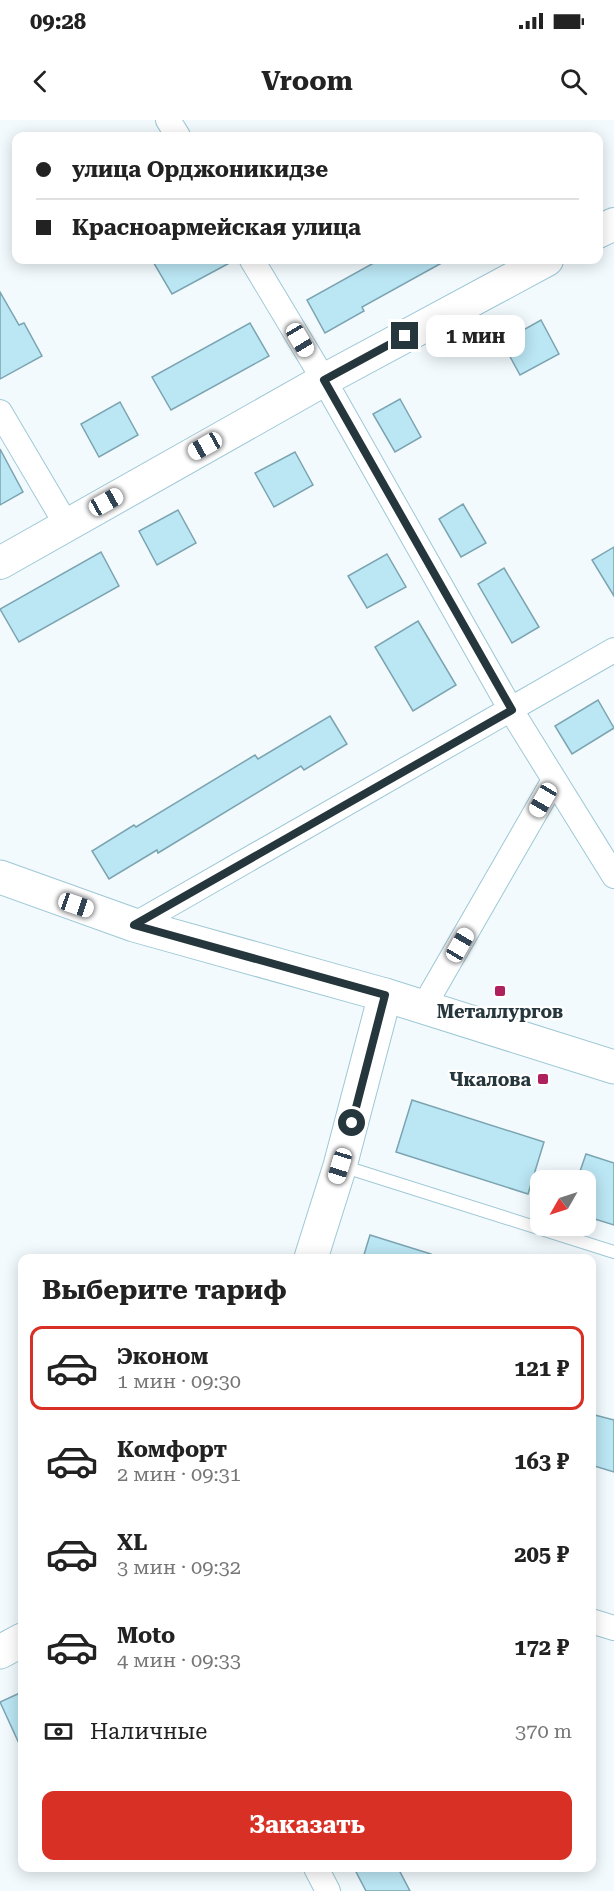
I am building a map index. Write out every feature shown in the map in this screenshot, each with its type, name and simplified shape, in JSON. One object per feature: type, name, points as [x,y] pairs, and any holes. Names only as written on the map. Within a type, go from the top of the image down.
[{"type":"main road","points":[[0,877],[134,925],[424,1006],[612,1062]]},
{"type":"main road","points":[[312,1254],[340,1166],[385,995]]},
{"type":"main road","points":[[0,1652],[18,1642]]},
{"type":"street","points":[[254,264],[324,380],[512,710],[614,876]]},
{"type":"street","points":[[0,563],[324,380],[540,264]]},
{"type":"street","points":[[0,412],[66,524]]},
{"type":"street","points":[[134,925],[614,650]]},
{"type":"street","points":[[424,1006],[554,780]]},
{"type":"street","points":[[596,1623],[614,1628]]},
{"type":"street","points":[[318,1872],[328,1891]]},
{"type":"lane","points":[[340,1166],[614,1252]]},
{"type":"building","points":[[154,264],[228,264],[172,294]]},
{"type":"building","points":[[372,264],[440,264],[362,307],[364,311],[325,333],[307,300]]},
{"type":"building","points":[[0,292],[19,325],[24,323],[42,356],[0,379]]},
{"type":"building","points":[[541,320],[559,354],[520,375],[502,342]]},
{"type":"building","points":[[250,323],[269,356],[171,410],[152,377]]},
{"type":"building","points":[[400,399],[421,437],[395,452],[373,414]]},
{"type":"building","points":[[120,402],[138,435],[99,457],[81,424]]},
{"type":"building","points":[[0,449],[23,492],[0,505]]},
{"type":"building","points":[[295,452],[313,485],[274,507],[255,473]]},
{"type":"building","points":[[463,504],[486,543],[461,557],[439,519]]},
{"type":"building","points":[[178,510],[196,543],[157,565],[139,531]]},
{"type":"building","points":[[614,547],[614,596],[592,560]]},
{"type":"building","points":[[101,552],[119,586],[19,642],[0,609]]},
{"type":"building","points":[[387,554],[406,587],[367,608],[348,576]]},
{"type":"building","points":[[504,568],[539,627],[512,643],[478,584]]},
{"type":"building","points":[[418,621],[456,685],[413,711],[375,647]]},
{"type":"building","points":[[598,700],[614,728],[572,754],[555,726]]},
{"type":"building","points":[[330,716],[347,744],[304,770],[301,766],[158,853],[157,850],[109,879],[92,851],[255,755],[258,759]]},
{"type":"building","points":[[412,1100],[544,1142],[535,1170],[530,1170],[528,1194],[396,1152]]},
{"type":"building","points":[[586,1154],[614,1163],[614,1225],[596,1219],[596,1170],[580,1170]]},
{"type":"building","points":[[370,1235],[431,1254],[364,1254]]},
{"type":"building","points":[[596,1415],[614,1420],[614,1472],[596,1467]]},
{"type":"building","points":[[18,1694],[18,1741],[0,1702]]},
{"type":"building","points":[[356,1872],[400,1872],[410,1891],[366,1891]]},
{"type":"place","name":"Металлургов","points":[[500,991]]},
{"type":"place","name":"Чкалова","points":[[543,1079]]},
{"type":"route","points":[[352,1123],[385,995],[134,925],[512,710],[324,380],[405,336]]}]
